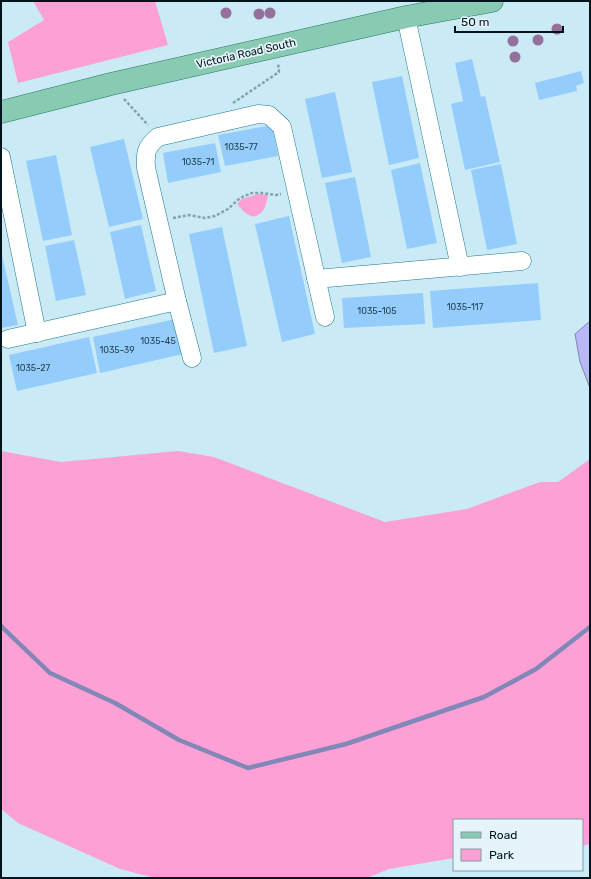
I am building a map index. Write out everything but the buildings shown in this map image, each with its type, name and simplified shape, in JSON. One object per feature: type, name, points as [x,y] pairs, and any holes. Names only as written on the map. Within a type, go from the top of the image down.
[{"type":"main road","name":"Victoria Road South","points":[[1,112],[111,84],[276,46],[406,17],[492,1]]},
{"type":"lane","points":[[406,17],[460,266]]},
{"type":"lane","points":[[192,358],[146,168],[145,158],[147,149],[150,144],[160,136],[258,114],[269,115],[282,127],[324,317]]},
{"type":"lane","points":[[1,157],[37,333]]},
{"type":"lane","points":[[316,280],[522,261]]},
{"type":"lane","points":[[8,339],[177,301]]},
{"type":"path","points":[[234,120],[232,103],[279,72],[276,46]]},
{"type":"path","points":[[111,84],[146,123],[160,136]]},
{"type":"path","points":[[159,221],[189,215],[205,218],[215,216],[228,209],[240,198],[252,193],[262,192],[276,195],[296,190]]},
{"type":"green space","points":[[33,1],[155,1],[168,45],[18,83],[8,42],[44,20]]},
{"type":"green space","points":[[258,194],[268,195],[264,209],[257,216],[247,214],[237,204],[242,199]]},
{"type":"green space","points":[[1,451],[61,462],[178,451],[214,457],[385,522],[467,509],[540,482],[558,482],[590,459],[590,844],[583,846],[583,819],[453,819],[453,858],[389,869],[367,878],[155,878],[120,869],[18,823],[1,809]]},
{"type":"water","points":[[590,321],[590,388],[580,362],[575,334]]},
{"type":"waterway","points":[[1,626],[50,673],[115,703],[179,740],[248,768],[346,744],[484,697],[536,669],[590,627]]}]
